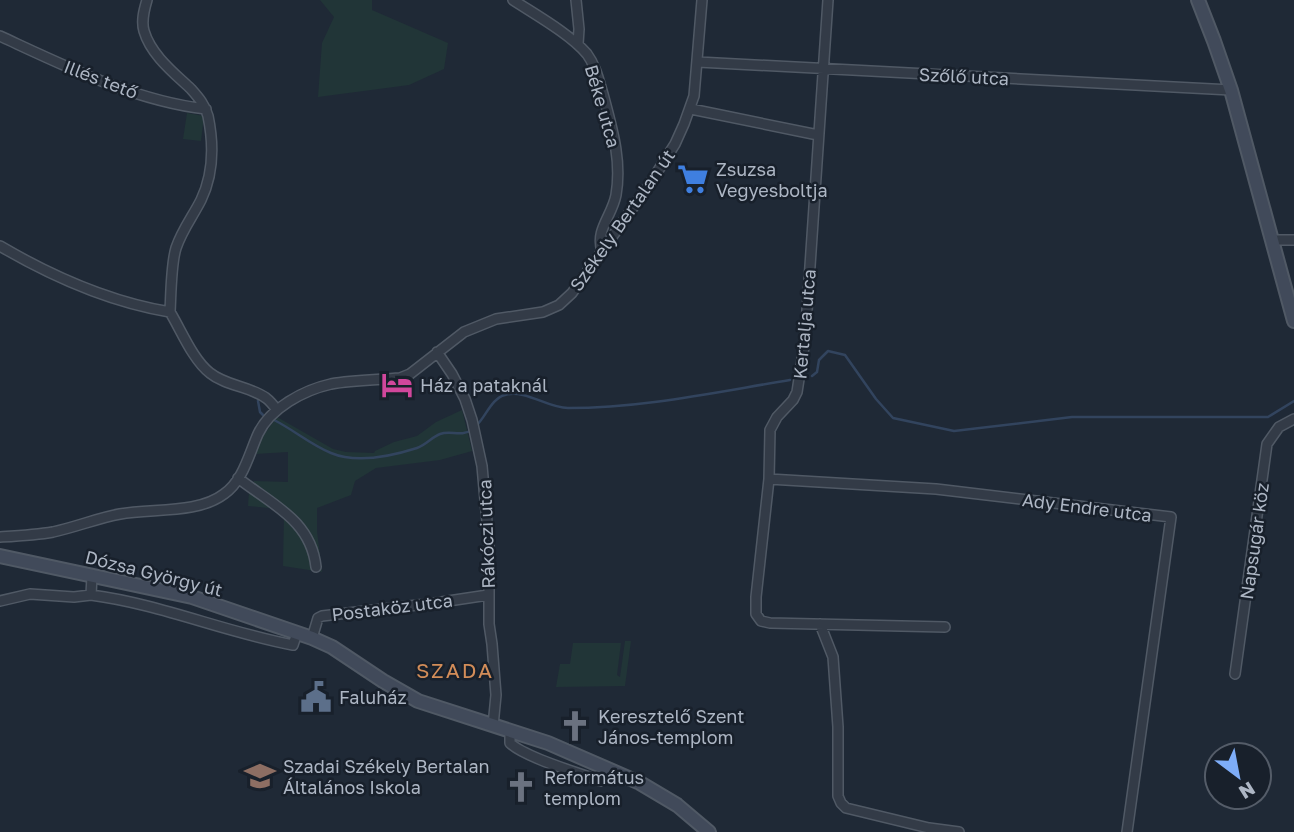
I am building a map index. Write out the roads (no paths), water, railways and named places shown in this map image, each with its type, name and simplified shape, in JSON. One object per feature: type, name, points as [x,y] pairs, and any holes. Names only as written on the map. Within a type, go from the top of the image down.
[{"type":"main road","points":[[1198,0],[1231,90],[1294,321]]},
{"type":"main road","name":"Dózsa György út","points":[[0,556],[192,597],[312,638],[332,647],[418,701],[548,743],[640,783],[677,805],[709,832]]},
{"type":"street","points":[[147,0],[142,17],[143,31],[151,47],[201,100],[206,109],[211,134],[212,164],[209,179],[201,201],[184,228],[175,251],[170,312],[198,360],[209,373],[228,384],[267,398],[277,410]]},
{"type":"street","name":"Béke utca","points":[[513,0],[578,44],[595,69],[617,153],[616,194],[599,236],[601,251]]},
{"type":"street","name":"Béke utca","points":[[576,0],[578,44]]},
{"type":"street","name":"Székely Bertalan út","points":[[0,537],[53,532],[117,514],[207,503],[229,490],[238,478],[264,424],[277,410],[293,400],[332,384],[410,374],[464,332],[481,324],[543,312],[559,304],[572,293],[625,221],[675,144],[694,96],[702,0]]},
{"type":"street","name":"Kertalja utca","points":[[828,0],[805,340],[797,393],[770,430],[769,479],[756,614],[761,621],[770,623],[946,627]]},
{"type":"street","name":"Illés tető","points":[[0,36],[89,76],[177,106],[206,109]]},
{"type":"street","name":"Szőlő utca","points":[[698,62],[1231,90]]},
{"type":"street","points":[[691,109],[818,135]]},
{"type":"street","points":[[1273,240],[1294,240]]},
{"type":"street","points":[[0,246],[65,281],[110,298],[170,312]]},
{"type":"street","name":"Rákóczi utca","points":[[437,352],[459,385],[472,420],[482,466],[489,544],[489,624],[496,695],[493,726]]},
{"type":"street","name":"Napsugár köz","points":[[1235,674],[1268,444],[1279,427],[1294,419]]},
{"type":"street","points":[[238,478],[290,516],[312,547],[316,567]]},
{"type":"street","name":"Ady Endre utca","points":[[769,479],[936,489],[1171,517],[1127,832]]},
{"type":"street","points":[[0,601],[30,594],[74,597],[91,595],[92,576]]},
{"type":"street","name":"Dózsa György út","points":[[91,595],[149,606],[270,641],[293,645],[297,633]]},
{"type":"street","name":"Postaköz utca","points":[[312,638],[320,617],[488,595]]},
{"type":"street","points":[[820,624],[833,657],[838,727],[838,796],[841,803],[846,808],[929,828],[959,832]]},
{"type":"street","points":[[510,730],[509,740],[513,747],[600,781]]},
{"type":"waterway","points":[[812,376],[817,372],[819,360],[828,351],[845,355],[893,418],[954,431],[1072,417],[1268,417],[1294,401]]},
{"type":"waterway","points":[[477,425],[493,403],[505,395],[521,394],[560,407],[596,407],[679,398],[790,380]]},
{"type":"waterway","points":[[258,401],[260,412],[264,416]]},
{"type":"waterway","points":[[274,420],[324,450],[352,458],[397,454],[420,447],[440,434],[472,430]]},
{"type":"place","name":"Zsuzsa Vegyesboltja","points":[[693,179]]},
{"type":"place","name":"Ház a pataknál","points":[[397,385]]},
{"type":"place","name":"Faluház","points":[[316,697]]},
{"type":"place","name":"Keresztelő Szent János-templom","points":[[575,726]]},
{"type":"place","name":"Szadai Székely Bertalan Általános Iskola","points":[[260,776]]},
{"type":"place","name":"Református templom","points":[[521,787]]},
{"type":"district","name":"SZADA","points":[[455,670]]}]
